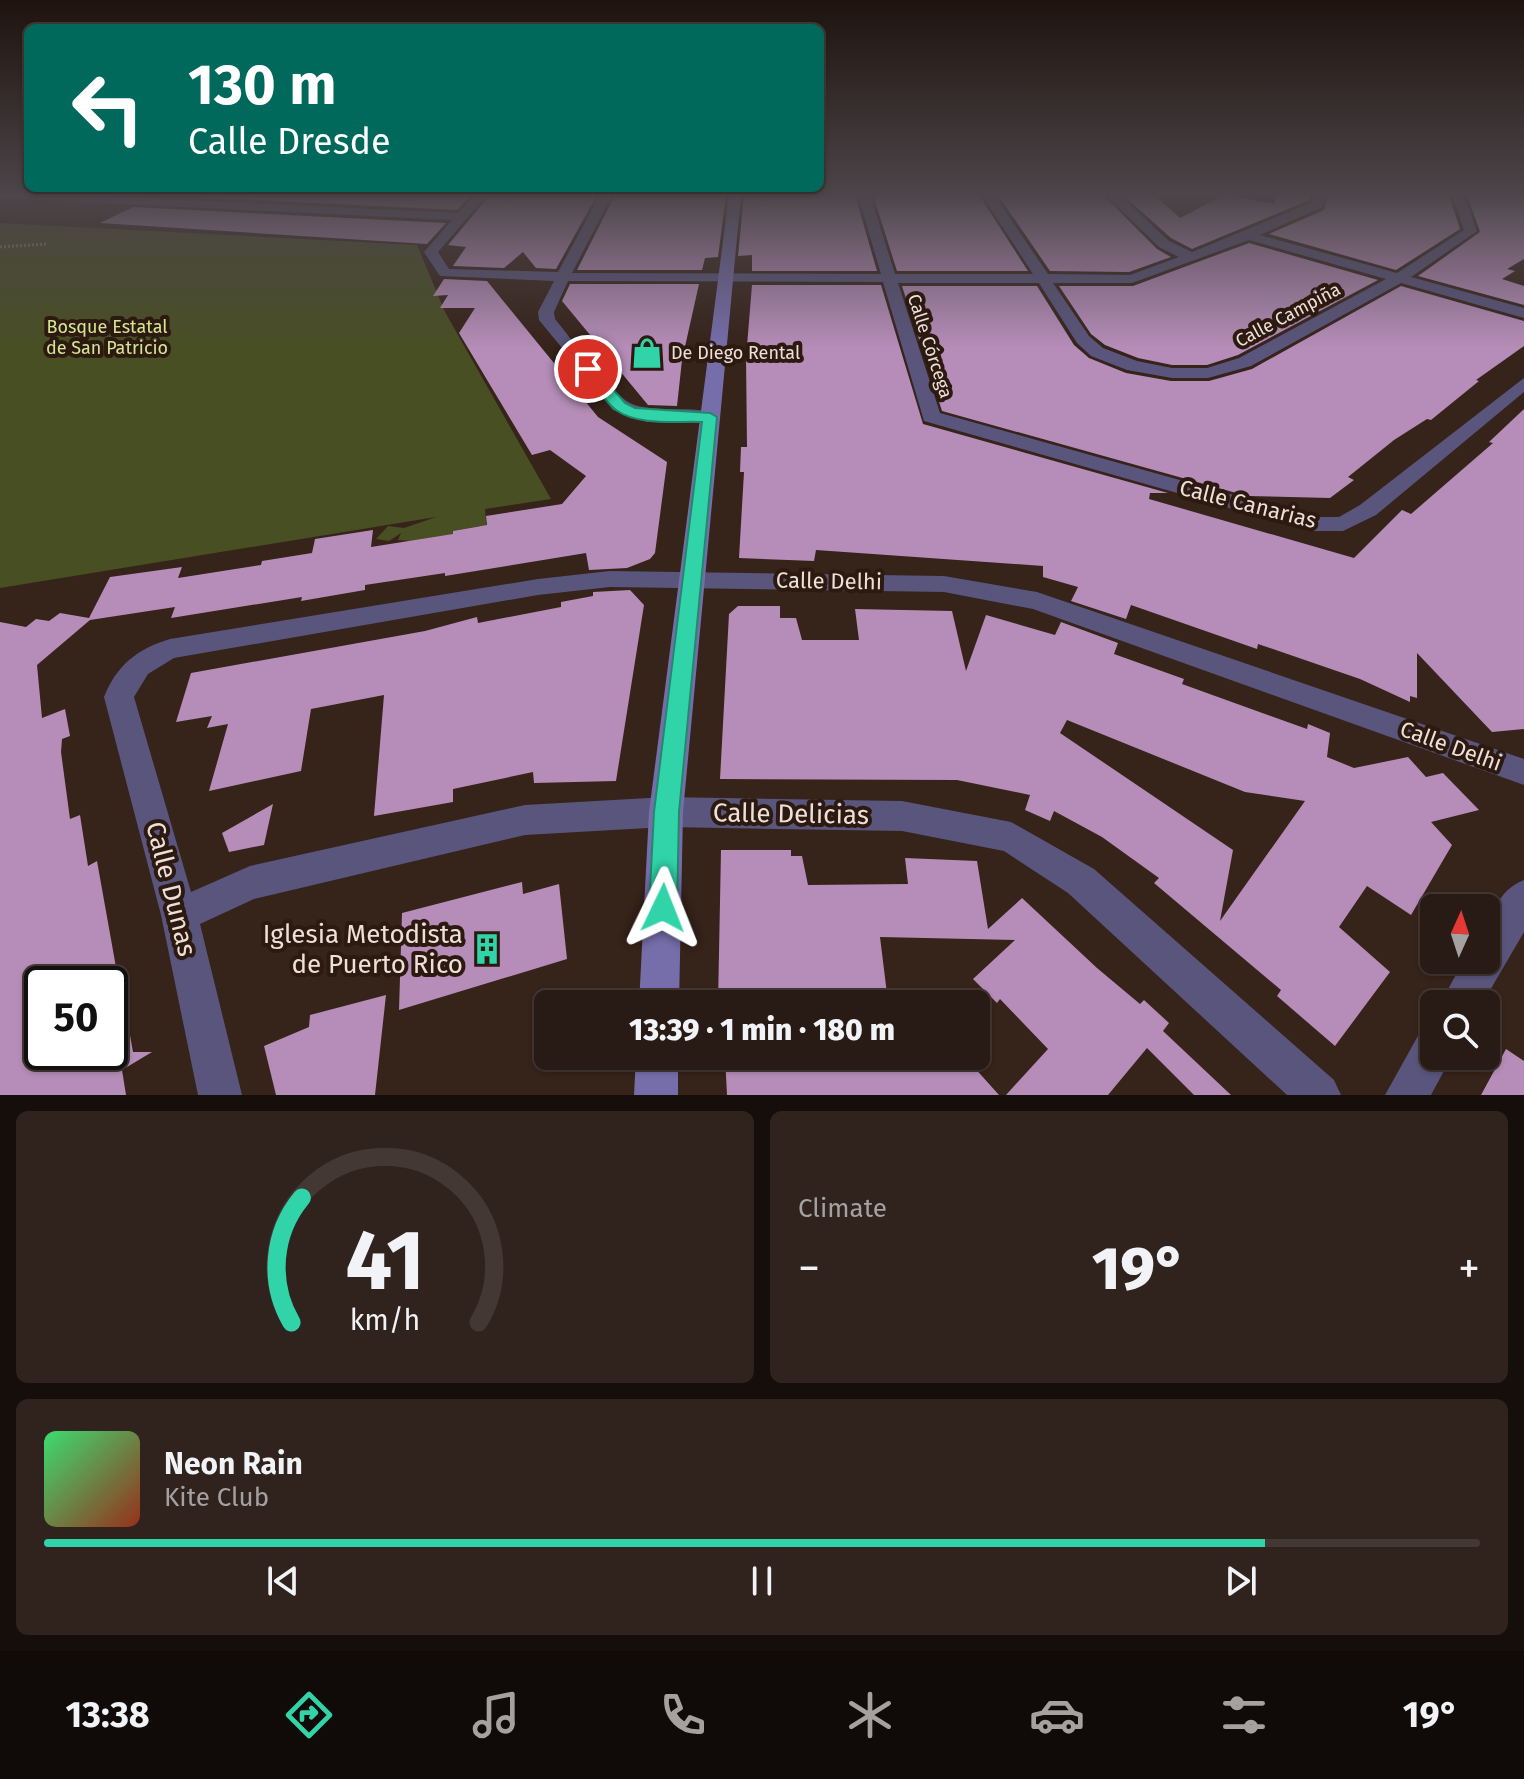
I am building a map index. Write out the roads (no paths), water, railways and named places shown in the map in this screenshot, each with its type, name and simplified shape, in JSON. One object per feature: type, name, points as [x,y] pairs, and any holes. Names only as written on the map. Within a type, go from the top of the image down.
[{"type":"main road","points":[[660,990],[666,812],[729,246]]},
{"type":"main road","points":[[656,1095],[657,1070]]},
{"type":"street","points":[[436,246],[431,252],[445,273],[565,277],[1044,279],[1132,279],[1221,246]]},
{"type":"street","points":[[580,246],[546,312],[547,320],[620,406],[647,416],[710,417]]},
{"type":"street","name":"Calle Córcega","points":[[878,246],[931,417]]},
{"type":"street","name":"Calle Campiña","points":[[1022,246],[1083,339],[1097,352],[1118,361],[1172,373],[1223,371],[1399,278],[1448,246]]},
{"type":"street","points":[[1168,246],[1191,257]]},
{"type":"street","points":[[1284,246],[1524,313]]},
{"type":"street","name":"Calle Canarias","points":[[931,417],[1311,524],[1343,524],[1368,510],[1524,383]]},
{"type":"street","name":"Calle Delhi","points":[[123,684],[144,661],[170,649],[538,587],[610,579],[944,584],[1009,595],[1279,684],[1524,772]]},
{"type":"street","name":"Calle Dunas","points":[[123,684],[119,697],[179,915],[220,1095]]},
{"type":"street","name":"Calle Delicias","points":[[179,915],[250,883],[525,820],[666,812],[902,816],[1011,837],[1081,881],[1319,1095]]},
{"type":"street","points":[[1468,990],[1524,897]]},
{"type":"street","points":[[1407,1095],[1422,1070]]},
{"type":"place","name":"De Diego Rental","points":[[647,353]]},
{"type":"place","name":"Iglesia Metodista de Puerto Rico","points":[[487,949]]},
{"type":"park label","name":"Bosque Estatal de San Patricio","points":[[107,337]]}]
